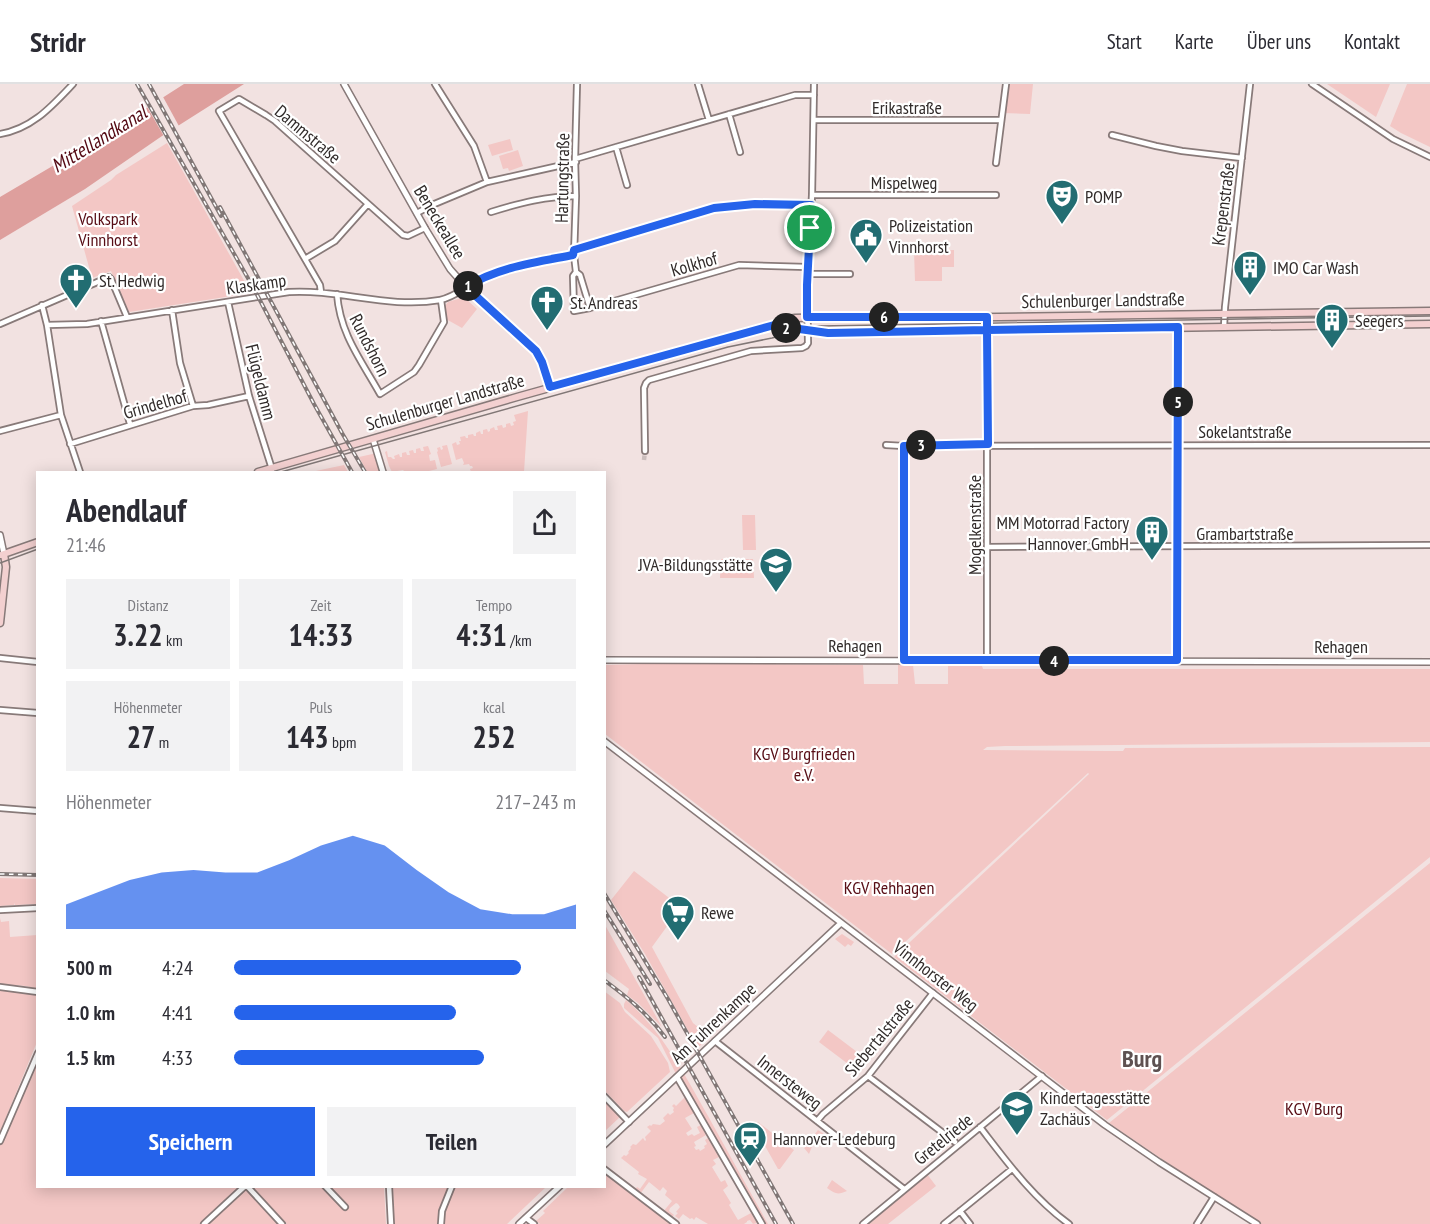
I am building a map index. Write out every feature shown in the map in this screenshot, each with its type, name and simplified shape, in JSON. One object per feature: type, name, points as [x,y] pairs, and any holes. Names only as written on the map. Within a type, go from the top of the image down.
[{"type":"main road","name":"Schulenburger Landstraße","points":[[263,471],[789,319],[1430,311]]},
{"type":"main road","name":"Schulenburger Landstraße","points":[[778,324],[828,333],[1430,324]]},
{"type":"main road","points":[[0,623],[6,567],[2,554],[36,544]]},
{"type":"street","points":[[0,134],[19,129],[37,119],[73,84]]},
{"type":"street","name":"Beneckeallee","points":[[344,84],[442,257],[466,287],[536,351],[550,387]]},
{"type":"street","points":[[435,84],[474,146],[487,182]]},
{"type":"street","name":"Hartungstraße","points":[[577,84],[574,253],[578,274],[590,308],[574,311],[573,276],[578,274]]},
{"type":"street","points":[[698,84],[709,120]]},
{"type":"street","points":[[645,451],[644,388],[649,380],[751,351],[802,348],[808,343],[807,271],[812,195],[814,84]]},
{"type":"street","points":[[996,163],[1006,84]]},
{"type":"street","name":"Krepenstraße","points":[[1224,327],[1250,84]]},
{"type":"street","points":[[1312,84],[1393,139],[1430,157]]},
{"type":"street","points":[[417,213],[487,182],[575,161],[795,95],[814,95]]},
{"type":"street","name":"Dammstraße","points":[[321,292],[320,285],[219,111],[239,99],[266,115],[403,235],[408,236],[425,228]]},
{"type":"street","points":[[729,114],[740,152]]},
{"type":"street","name":"Erikastraße","points":[[814,120],[1001,120]]},
{"type":"street","points":[[1112,135],[1158,147],[1242,158]]},
{"type":"street","points":[[616,147],[627,185]]},
{"type":"street","name":"Mispelweg","points":[[812,195],[996,195]]},
{"type":"street","points":[[492,212],[542,198],[576,196]]},
{"type":"street","points":[[305,259],[335,241],[368,204]]},
{"type":"street","name":"Klaskamp","points":[[47,325],[87,324],[289,292],[321,292],[397,302],[441,300],[454,296],[466,287],[489,276],[509,269],[574,253],[714,208],[755,204],[811,205]]},
{"type":"street","name":"Kolkhof","points":[[590,308],[740,265],[850,274]]},
{"type":"street","points":[[0,324],[109,277],[127,317]]},
{"type":"street","name":"Rundshorn","points":[[337,294],[338,309],[346,335],[380,394],[414,372],[419,365],[444,321],[441,300]]},
{"type":"street","name":"Flügeldamm","points":[[228,302],[249,396],[272,469]]},
{"type":"street","points":[[42,305],[61,416],[80,471]]},
{"type":"street","points":[[172,310],[180,363],[193,406]]},
{"type":"street","name":"Mogelkenstraße","points":[[987,317],[987,660]]},
{"type":"street","points":[[101,321],[130,424]]},
{"type":"street","points":[[1177,660],[1178,327]]},
{"type":"street","name":"Grindelhof","points":[[70,444],[193,406],[249,396]]},
{"type":"street","points":[[0,431],[61,416]]},
{"type":"street","points":[[373,439],[383,471]]},
{"type":"street","name":"Sokelantstraße","points":[[886,445],[1430,445]]},
{"type":"street","points":[[904,446],[904,660]]},
{"type":"street","points":[[0,535],[2,554]]},
{"type":"street","name":"Grambartstraße","points":[[988,547],[1430,545]]},
{"type":"street","points":[[0,658],[36,663]]},
{"type":"street","name":"Rehagen","points":[[606,660],[1430,662]]},
{"type":"street","points":[[0,710],[36,713]]},
{"type":"street","name":"Vinnhorster Weg","points":[[606,743],[1122,1137],[1257,1224]]},
{"type":"street","points":[[0,808],[36,811]]},
{"type":"street","points":[[0,910],[36,908]]},
{"type":"street","name":"Am Fuhrenkampe","points":[[606,1143],[841,923]]},
{"type":"street","points":[[0,987],[36,992]]},
{"type":"street","name":"Siebertalstraße","points":[[818,1121],[823,1114],[868,1076],[933,993]]},
{"type":"street","name":"Innersteweg","points":[[715,1041],[904,1189]]},
{"type":"street","points":[[0,1140],[36,1058]]},
{"type":"street","points":[[868,1076],[955,1143]]},
{"type":"street","name":"Gretelriede","points":[[863,1224],[1041,1076]]},
{"type":"street","points":[[677,1077],[762,1224]]},
{"type":"street","points":[[606,1098],[629,1122]]},
{"type":"street","points":[[980,1127],[1031,1190],[1069,1224]]},
{"type":"street","points":[[944,1224],[1012,1168]]},
{"type":"street","points":[[606,1171],[676,1224]]},
{"type":"street","points":[[204,1224],[244,1188]]},
{"type":"street","points":[[248,1188],[282,1224]]},
{"type":"street","points":[[327,1188],[345,1207]]},
{"type":"street","points":[[389,1188],[391,1224]]},
{"type":"street","points":[[441,1224],[442,1211],[451,1188]]},
{"type":"street","points":[[519,1224],[558,1188]]},
{"type":"street","points":[[1197,1224],[1214,1197]]},
{"type":"street","points":[[960,1211],[970,1224]]},
{"type":"street","points":[[526,1218],[534,1224]]},
{"type":"green space","points":[[1005,84],[1033,84],[1030,114],[1002,113]]},
{"type":"green space","points":[[1327,84],[1390,84],[1376,117]]},
{"type":"green space","points":[[1407,84],[1430,84],[1430,147],[1390,126]]},
{"type":"green space","points":[[510,139],[513,150],[492,156],[488,145]]},
{"type":"green space","name":"Volkspark Vinnhorst","points":[[167,143],[251,293],[129,312],[111,271],[92,278],[72,206]]},
{"type":"green space","points":[[518,150],[523,166],[509,171],[508,168],[503,169],[499,156]]},
{"type":"green space","points":[[954,250],[954,267],[942,267],[942,281],[915,281],[914,251]]},
{"type":"green space","points":[[464,297],[477,309],[462,328],[446,319],[444,307],[448,302]]},
{"type":"green space","points":[[528,411],[524,471],[471,471],[472,466],[463,465],[462,458],[456,460],[452,444],[456,442],[457,445],[460,444],[460,437],[468,438],[468,435],[473,434],[476,436],[476,433],[480,431],[483,434],[483,430],[487,429],[488,432],[494,427],[498,430],[497,426],[502,425],[503,428],[510,423],[511,426],[514,425],[513,422],[516,421],[514,415]]},
{"type":"green space","points":[[447,445],[452,464],[441,467],[437,448],[440,447],[441,450],[442,446]]},
{"type":"green space","points":[[428,446],[431,454],[429,455],[430,461],[435,460],[437,469],[392,471],[385,452],[387,451],[388,457],[395,459],[394,456],[399,454],[402,457],[402,453],[406,452],[410,455],[409,451],[413,450],[416,453],[416,449],[420,448],[424,451],[423,447]]},
{"type":"green space","points":[[377,453],[383,471],[366,471],[359,457]]},
{"type":"green space","points":[[344,465],[347,471],[316,471]]},
{"type":"green space","points":[[742,515],[755,515],[756,550],[743,550]]},
{"type":"green space","points":[[721,559],[753,559],[754,578],[720,578]]},
{"type":"green space","points":[[681,663],[863,665],[864,684],[898,684],[898,665],[913,665],[915,684],[948,684],[948,666],[982,666],[983,669],[1430,669],[1430,742],[1005,746],[987,747],[983,750],[1123,751],[1125,748],[1430,747],[1430,857],[1107,1120],[894,957],[1088,773],[892,954],[606,735],[606,665]]},
{"type":"green space","name":"KGV Burg","points":[[1430,863],[1430,1224],[1257,1224],[1109,1123]]},
{"type":"green space","points":[[634,871],[681,907],[652,947],[693,1023],[709,1036],[698,1048],[645,954],[611,900]]},
{"type":"green space","points":[[0,878],[36,879],[36,904],[15,905],[15,903],[0,906]]},
{"type":"green space","points":[[0,918],[1,922],[9,921],[10,937],[36,935],[36,989],[0,984]]},
{"type":"green space","points":[[606,927],[662,1027],[627,995],[629,989],[606,972]]},
{"type":"green space","points":[[842,934],[854,942],[851,946],[848,944],[845,947],[835,939]]},
{"type":"green space","points":[[0,990],[36,995],[36,1044],[0,1132]]},
{"type":"green space","points":[[606,992],[620,1003],[625,1012],[651,1036],[668,1063],[670,1072],[627,1112],[606,1092]]},
{"type":"green space","points":[[626,1000],[651,1026],[672,1054],[768,1224],[762,1224],[677,1076],[658,1038],[624,1008]]},
{"type":"green space","points":[[828,1030],[869,1061],[860,1073],[819,1042]]},
{"type":"green space","points":[[36,1055],[36,1188],[244,1188],[204,1224],[0,1224],[0,1141]]},
{"type":"green space","points":[[685,1097],[694,1113],[685,1118],[692,1129],[686,1133],[688,1136],[692,1134],[694,1136],[700,1133],[697,1127],[701,1125],[706,1135],[694,1142],[696,1146],[694,1147],[700,1151],[705,1148],[707,1144],[705,1140],[708,1138],[719,1157],[713,1160],[716,1164],[712,1167],[721,1182],[725,1180],[728,1186],[723,1190],[731,1203],[729,1205],[738,1220],[751,1213],[757,1223],[753,1224],[750,1220],[744,1224],[708,1224],[696,1217],[694,1220],[690,1219],[683,1214],[679,1219],[675,1216],[680,1207],[676,1203],[669,1211],[674,1215],[671,1218],[663,1212],[672,1201],[665,1195],[667,1191],[663,1187],[660,1191],[649,1182],[640,1194],[635,1190],[637,1187],[640,1189],[647,1179],[621,1158],[629,1153],[633,1144],[636,1145],[643,1138],[646,1140],[645,1137],[651,1131],[647,1127],[653,1124],[660,1125],[665,1121],[663,1118],[668,1113],[670,1115],[674,1112],[672,1106],[674,1104],[676,1106]]},
{"type":"green space","points":[[606,1102],[620,1117],[606,1130]]},
{"type":"green space","points":[[758,1122],[794,1150],[780,1169],[755,1128]]},
{"type":"green space","points":[[818,1130],[824,1134],[813,1144],[809,1154],[804,1148]]},
{"type":"green space","points":[[606,1174],[671,1224],[540,1224],[536,1221],[545,1213],[543,1211],[567,1188],[606,1188]]},
{"type":"green space","points":[[927,1174],[936,1186],[888,1224],[869,1224]]},
{"type":"green space","points":[[832,1180],[847,1191],[832,1192],[827,1188]]},
{"type":"green space","points":[[253,1188],[384,1188],[386,1224],[287,1224]]},
{"type":"green space","points":[[393,1188],[545,1188],[507,1224],[394,1224]]},
{"type":"green space","points":[[243,1191],[248,1191],[278,1224],[209,1224]]},
{"type":"water","name":"Mittellandkanal","points":[[184,84],[244,84],[85,189],[0,240],[0,197],[95,141]]},
{"type":"pier","points":[[162,95],[180,128],[165,138],[146,105]]},
{"type":"tunnel","points":[[644,460],[645,451]]},
{"type":"tram line","points":[[285,471],[728,347],[819,326],[1430,316]]},
{"type":"tram line","points":[[0,563],[36,550]]},
{"type":"railway","points":[[137,84],[253,287],[351,471]]},
{"type":"railway","points":[[149,84],[221,216]]},
{"type":"railway","points":[[220,207],[364,471]]},
{"type":"railway","points":[[0,874],[36,875]]},
{"type":"railway","points":[[606,896],[668,999],[793,1224]]},
{"type":"railway","points":[[606,913],[650,984]]},
{"type":"railway","points":[[639,977],[776,1224]]},
{"type":"railway","points":[[606,982],[637,1006],[665,1037]]},
{"type":"place","name":"POMP","points":[[1062,225]]},
{"type":"place","name":"Polizeistation Vinnhorst","points":[[866,264]]},
{"type":"place","name":"IMO Car Wash","points":[[1250,296]]},
{"type":"place","name":"St. Hedwig","points":[[76,309]]},
{"type":"place","name":"St. Andreas","points":[[547,331]]},
{"type":"place","name":"Seegers","points":[[1332,349]]},
{"type":"place","name":"MM Motorrad Factory Hannover GmbH","points":[[1152,561]]},
{"type":"place","name":"JVA-Bildungsstätte","points":[[776,593]]},
{"type":"place","name":"Rewe","points":[[678,941]]},
{"type":"place","name":"Kindertagesstätte Zachäus","points":[[1017,1136]]},
{"type":"place","name":"Hannover-Ledeburg","points":[[750,1167]]},
{"type":"district","name":"Burg","points":[[1142,1058]]},
{"type":"route","points":[[810,228],[807,317],[987,317],[987,330],[1178,327],[1177,660],[904,660],[904,446],[988,444],[987,330],[828,333],[778,324],[550,387],[536,351],[466,287],[509,269],[573,255],[574,250],[714,208],[755,204],[811,205],[810,228]]},
{"type":"park label","name":"KGV Burgfrieden e.V.","points":[[804,763]]},
{"type":"park label","name":"KGV Rehhagen","points":[[889,887]]}]
